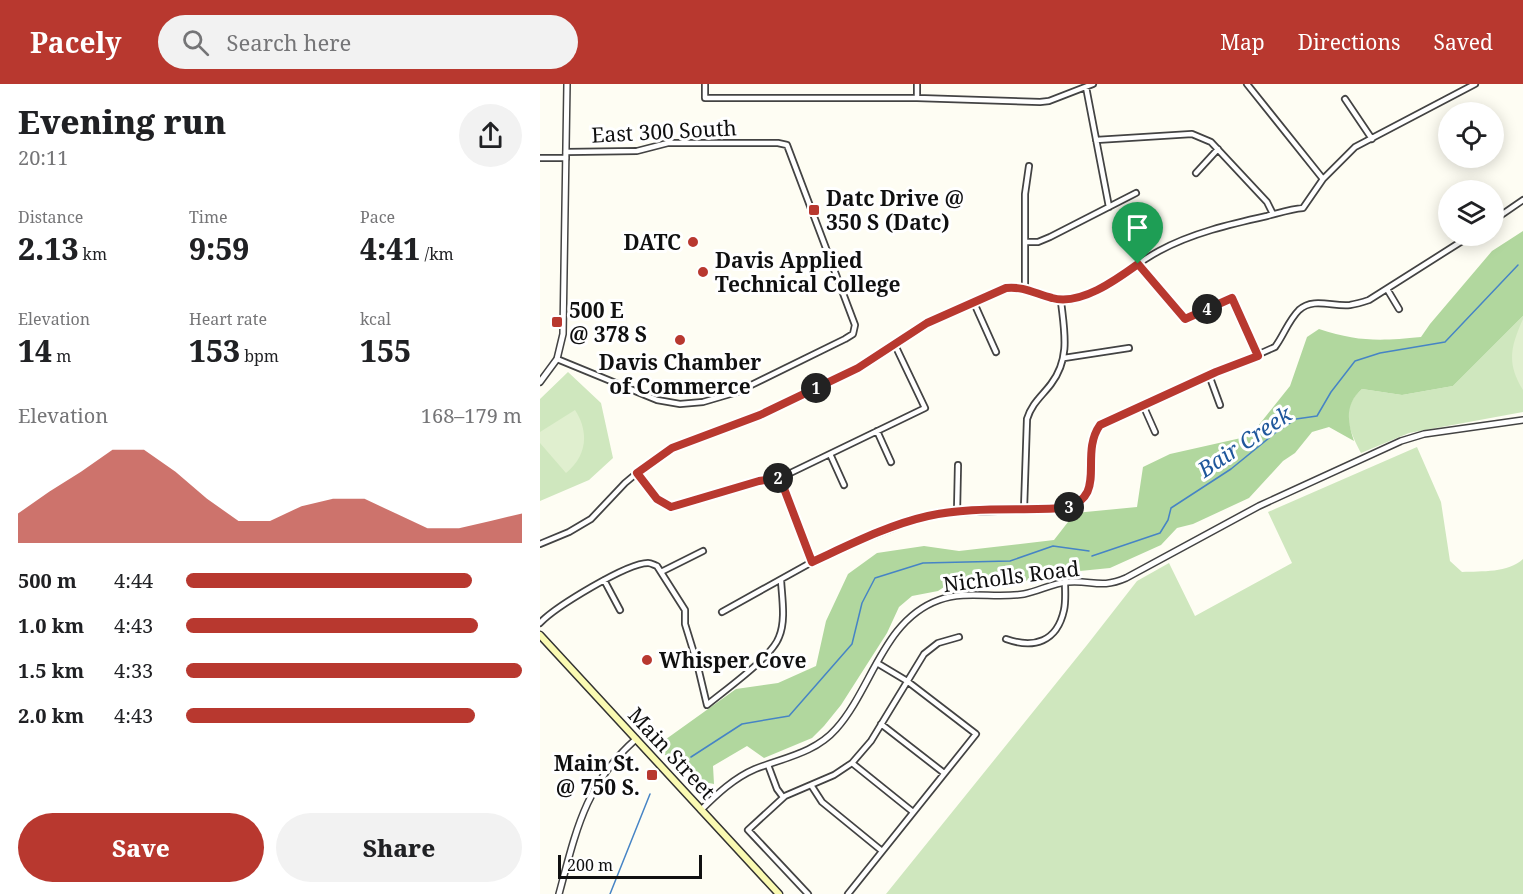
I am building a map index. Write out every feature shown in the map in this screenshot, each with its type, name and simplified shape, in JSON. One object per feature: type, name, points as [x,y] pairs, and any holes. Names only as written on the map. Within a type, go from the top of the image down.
[{"type":"main road","name":"Main Street","points":[[540,635],[779,894]]},
{"type":"street","points":[[540,382],[557,359],[563,334],[567,84]]},
{"type":"street","points":[[705,84],[705,98],[917,98],[1040,102],[1049,101],[1093,84]]},
{"type":"street","points":[[917,84],[917,98]]},
{"type":"street","points":[[1247,84],[1323,179]]},
{"type":"street","points":[[540,544],[569,532],[591,519],[637,473],[672,448],[760,415],[858,368],[927,323],[1006,288],[1025,289],[1061,301],[1075,299],[1121,277],[1158,251],[1188,237],[1303,208],[1323,179],[1355,147],[1475,84]]},
{"type":"street","points":[[1086,85],[1109,207]]},
{"type":"street","points":[[1345,99],[1372,139]]},
{"type":"street","points":[[1096,140],[1192,134],[1211,142],[1267,202],[1273,214]]},
{"type":"street","name":"East 300 South","points":[[540,158],[637,151],[668,143],[778,143],[787,145],[855,325],[852,334],[845,339],[737,392],[703,402],[680,404],[657,400],[557,359]]},
{"type":"street","points":[[1196,173],[1218,149]]},
{"type":"street","points":[[1025,289],[1025,194],[1029,166]]},
{"type":"street","points":[[1025,242],[1038,242],[1050,237],[1136,193]]},
{"type":"street","points":[[1504,213],[1523,200]]},
{"type":"street","points":[[723,612],[812,562],[919,518],[957,512],[1054,509],[1074,506],[1085,498],[1090,486],[1090,444],[1100,425],[1275,347],[1300,308],[1323,303],[1350,305],[1369,300],[1454,246]]},
{"type":"street","points":[[1138,264],[1185,319],[1232,298],[1258,356]]},
{"type":"street","points":[[1387,289],[1399,309]]},
{"type":"street","points":[[1024,509],[1027,418],[1031,407],[1052,383],[1064,358],[1065,334],[1061,301]]},
{"type":"street","points":[[974,303],[996,352]]},
{"type":"street","points":[[637,473],[657,499],[671,507],[759,481],[780,478],[926,408],[894,343]]},
{"type":"street","points":[[1064,358],[1129,348]]},
{"type":"street","points":[[1209,375],[1220,405]]},
{"type":"street","points":[[1143,405],[1155,432]]},
{"type":"street","name":"Nicholls Road","points":[[701,810],[737,779],[755,769],[809,749],[826,739],[840,724],[877,663],[907,620],[922,608],[936,601],[958,596],[1025,594],[1065,582],[1106,585],[1120,580],[1267,502],[1406,439],[1424,434],[1523,420]]},
{"type":"street","points":[[877,431],[891,462]]},
{"type":"street","points":[[830,454],[844,485]]},
{"type":"street","points":[[957,512],[958,465]]},
{"type":"street","points":[[780,478],[812,562]]},
{"type":"street","points":[[661,572],[703,551]]},
{"type":"street","points":[[540,623],[604,580],[649,563],[657,566],[685,610],[685,624],[707,705],[773,649],[780,636],[781,580]]},
{"type":"street","points":[[604,580],[620,610]]},
{"type":"street","points":[[1006,639],[1028,645],[1039,643],[1049,637],[1058,626],[1064,611],[1065,582]]},
{"type":"street","points":[[808,894],[748,830],[783,798],[834,775],[852,763],[871,741],[924,654],[933,646],[948,639],[959,638]]},
{"type":"street","points":[[848,894],[976,734],[908,681],[877,663]]},
{"type":"street","points":[[881,724],[945,773]]},
{"type":"street","points":[[559,894],[580,816],[606,771],[636,739]]},
{"type":"street","points":[[852,763],[913,812]]},
{"type":"street","points":[[768,765],[783,798]]},
{"type":"street","points":[[811,785],[822,802],[882,851]]},
{"type":"green space","points":[[1523,231],[1523,316],[1453,386],[1402,395],[1362,389],[1356,395],[1349,413],[1354,441],[1329,427],[1312,432],[1295,453],[1283,461],[1249,498],[1193,524],[1177,528],[1161,545],[1110,568],[1040,575],[1023,582],[963,581],[950,583],[938,591],[912,596],[899,607],[887,633],[841,705],[812,738],[764,758],[747,746],[713,766],[714,784],[699,781],[655,747],[736,689],[778,683],[816,666],[826,621],[848,574],[877,553],[924,546],[959,551],[1054,540],[1075,513],[1137,507],[1143,467],[1170,454],[1250,436],[1290,386],[1307,337],[1319,329],[1370,339],[1421,337],[1492,251],[1504,246],[1504,243]]},
{"type":"green space","points":[[1523,316],[1523,412],[1409,433],[1361,453],[1350,428],[1348,412],[1350,404],[1362,389],[1402,395],[1453,386]]},
{"type":"green space","points":[[1523,319],[1523,390],[1514,371],[1512,354]]},
{"type":"green space","points":[[568,372],[601,403],[613,458],[589,480],[540,501],[540,399]]},
{"type":"green space","points":[[575,410],[583,427],[584,444],[578,460],[566,473],[540,443],[540,432]]},
{"type":"green space","points":[[1417,447],[1441,502],[1450,561],[1462,572],[1502,569],[1517,564],[1523,559],[1523,894],[886,894],[1137,581],[1169,563],[1195,616],[1292,563],[1268,512]]},
{"type":"waterway","name":"Bair Creek","points":[[1092,556],[1160,533],[1168,520],[1171,508],[1231,469],[1296,419],[1317,416],[1331,392],[1355,361],[1380,353],[1445,342],[1518,265]]},
{"type":"waterway","name":"Bair Creek","points":[[691,757],[742,724],[789,716],[852,644],[862,603],[875,578],[923,563],[1010,561],[1053,546],[1089,551]]},
{"type":"waterway","name":"Bair Creek","points":[[610,894],[650,794]]},
{"type":"place","name":"Datc Drive @ 350 S (Datc)","points":[[814,210]]},
{"type":"place","name":"DATC","points":[[693,242]]},
{"type":"place","name":"Davis Applied Technical College","points":[[703,272]]},
{"type":"place","name":"500 E @ 378 S","points":[[557,322]]},
{"type":"place","name":"Davis Chamber of Commerce","points":[[680,340]]},
{"type":"place","name":"Whisper Cove","points":[[647,660]]},
{"type":"place","name":"Main St. @ 750 S.","points":[[652,775]]},
{"type":"route","points":[[1138,264],[1185,319],[1232,298],[1258,356],[1216,372],[1100,425],[1090,444],[1090,486],[1085,498],[1074,506],[929,515],[812,562],[780,478],[759,481],[671,507],[657,499],[637,473],[672,448],[760,415],[858,368],[927,323],[1006,288],[1025,289],[1061,301],[1075,299],[1121,277],[1138,264]]}]
